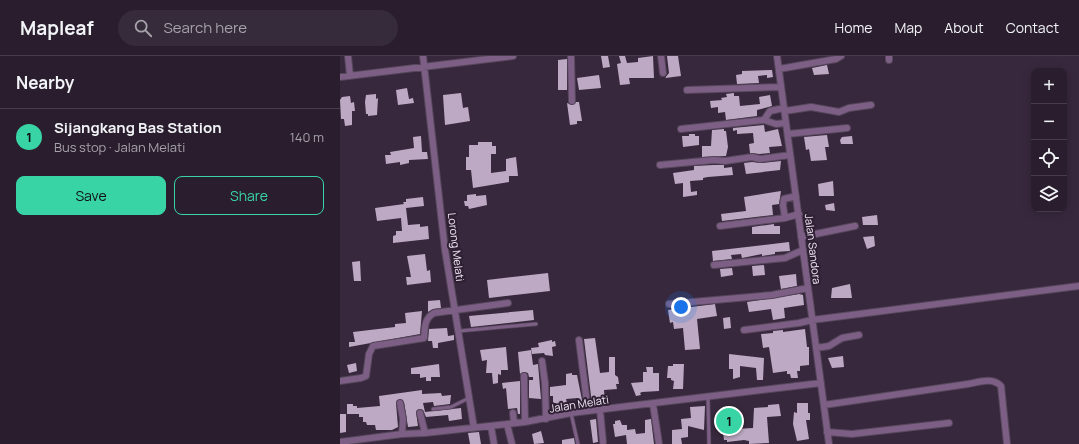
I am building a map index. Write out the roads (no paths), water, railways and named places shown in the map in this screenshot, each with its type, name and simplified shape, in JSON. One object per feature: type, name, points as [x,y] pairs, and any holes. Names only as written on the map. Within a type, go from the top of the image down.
[{"type":"street","points":[[348,56],[350,76]]},
{"type":"street","name":"Lorong Melati","points":[[423,56],[445,250],[474,428]]},
{"type":"street","points":[[340,77],[513,56]]},
{"type":"street","points":[[572,56],[572,101]]},
{"type":"street","points":[[661,56],[663,73]]},
{"type":"street","name":"Jalan Sandora","points":[[777,56],[829,444]]},
{"type":"street","points":[[779,69],[836,59],[841,56]]},
{"type":"street","points":[[686,90],[781,87]]},
{"type":"street","points":[[764,120],[770,111],[812,107],[839,112],[850,108],[871,105]]},
{"type":"street","points":[[681,129],[764,120],[776,124],[785,123]]},
{"type":"street","points":[[788,134],[847,128]]},
{"type":"street","points":[[660,165],[714,160],[725,161],[752,157],[760,159],[790,155]]},
{"type":"street","points":[[785,218],[783,200],[796,196]]},
{"type":"street","points":[[720,226],[785,218],[799,214]]},
{"type":"street","points":[[802,237],[855,226]]},
{"type":"street","points":[[714,265],[785,258],[803,250]]},
{"type":"street","points":[[744,330],[1079,286]]},
{"type":"street","points":[[669,304],[772,294],[808,288]]},
{"type":"street","points":[[340,381],[366,376],[369,354],[373,346],[424,338],[425,325],[428,317],[434,313],[508,303]]},
{"type":"street","points":[[816,348],[828,346],[842,338],[859,335]]},
{"type":"street","points":[[578,340],[588,411]]},
{"type":"street","points":[[542,361],[545,383],[546,419]]},
{"type":"street","points":[[524,376],[525,422]]},
{"type":"street","points":[[824,405],[987,380],[997,382],[1001,386],[1007,444]]},
{"type":"street","name":"Jalan Melati","points":[[340,442],[402,434],[425,433],[525,422],[588,411],[821,383]]},
{"type":"street","points":[[400,402],[402,434]]},
{"type":"street","points":[[653,404],[659,444]]},
{"type":"street","points":[[600,410],[603,442]]},
{"type":"street","points":[[420,413],[425,433]]},
{"type":"street","points":[[513,413],[514,423]]},
{"type":"street","points":[[507,424],[512,444]]},
{"type":"street","points":[[827,432],[852,434],[949,424]]},
{"type":"street","points":[[491,426],[494,444]]},
{"type":"lane","points":[[459,331],[536,324]]},
{"type":"lane","points":[[708,397],[709,444]]},
{"type":"lane","points":[[433,409],[451,407],[468,398]]},
{"type":"lane","points":[[571,414],[578,444]]},
{"type":"place","name":"Sijangkang Bas Station","points":[[729,421]]}]
